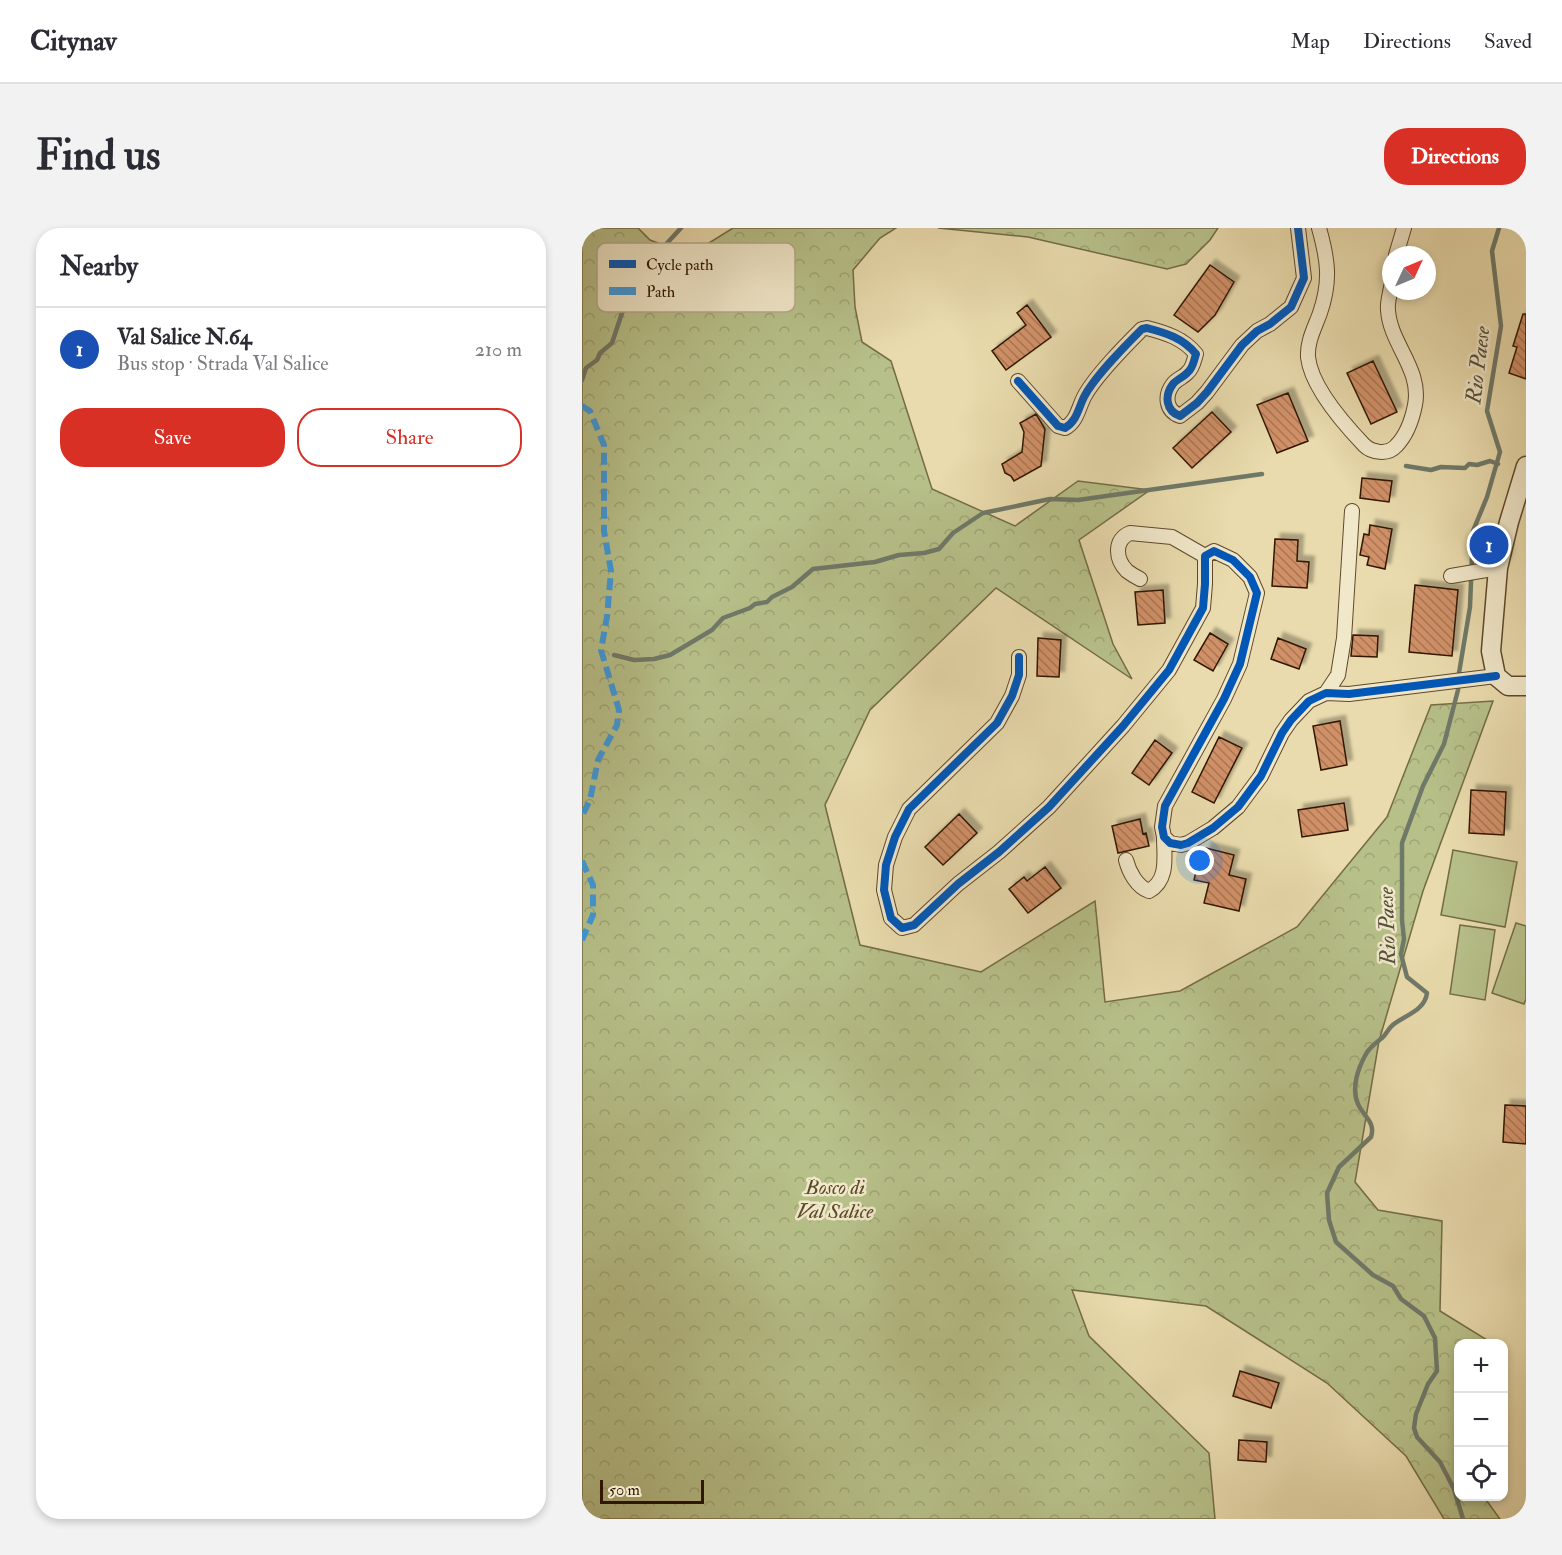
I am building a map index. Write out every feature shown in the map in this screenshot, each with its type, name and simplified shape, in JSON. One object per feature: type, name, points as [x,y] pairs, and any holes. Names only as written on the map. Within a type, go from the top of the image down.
[{"type":"street","points":[[1018,381],[1058,426],[1065,428],[1076,418],[1084,397],[1094,382],[1130,341],[1142,329],[1147,328],[1179,339],[1189,345],[1196,354],[1188,372],[1173,383],[1168,393],[1168,407],[1180,416],[1208,392],[1242,345],[1257,331],[1291,307],[1304,278],[1298,228]]},
{"type":"street","points":[[1319,228],[1329,276],[1327,290],[1310,340],[1308,356],[1313,375],[1325,396],[1354,435],[1367,448],[1375,452],[1393,450],[1402,440],[1408,429],[1417,393],[1416,381],[1391,322],[1388,309],[1389,300]]},
{"type":"street","points":[[1399,246],[1404,228]]},
{"type":"street","points":[[1526,466],[1498,568],[1491,651],[1496,676],[1508,686],[1526,686]]},
{"type":"street","points":[[1326,693],[1338,675],[1352,511]]},
{"type":"street","points":[[1140,579],[1128,572],[1119,561],[1117,551],[1119,542],[1130,533],[1172,537],[1205,556]]},
{"type":"street","points":[[1126,860],[1130,872],[1141,886],[1149,891],[1154,888],[1164,873],[1162,820],[1165,806],[1240,664],[1257,593],[1250,577],[1233,560],[1214,551],[1205,556]]},
{"type":"street","points":[[1019,657],[1019,675],[1012,696],[997,723],[909,809],[895,837],[886,865],[884,890],[891,918],[902,928],[914,925],[958,884],[999,852],[1049,807],[1123,726],[1169,670],[1203,608],[1205,556]]},
{"type":"street","points":[[1463,574],[1498,568]]},
{"type":"street","points":[[1164,837],[1174,845],[1188,843],[1213,828],[1238,807],[1261,776],[1282,733],[1309,701],[1326,693],[1349,694],[1496,676]]},
{"type":"green space","name":"Bosco di Val Salice","points":[[582,228],[638,228],[650,240],[658,243],[597,243],[597,312],[795,312],[795,243],[709,243],[733,228],[896,228],[880,238],[853,270],[855,307],[862,342],[891,361],[932,489],[1015,526],[1078,481],[1150,490],[1079,540],[1113,644],[1132,679],[996,588],[870,710],[825,805],[860,945],[981,972],[1095,901],[1105,1002],[1180,991],[1297,927],[1387,817],[1431,705],[1493,701],[1423,891],[1379,1041],[1355,1182],[1378,1210],[1442,1221],[1440,1311],[1486,1339],[1454,1339],[1454,1501],[1487,1501],[1500,1519],[1444,1519],[1406,1456],[1327,1383],[1206,1306],[1072,1290],[1089,1336],[1209,1453],[1215,1519],[582,1519]]},
{"type":"green space","points":[[938,228],[1218,228],[1210,240],[1186,264],[1167,269],[1028,237]]},
{"type":"green space","points":[[1453,850],[1517,862],[1505,927],[1441,915]]},
{"type":"green space","points":[[1516,923],[1526,926],[1526,999],[1524,1004],[1492,993]]},
{"type":"green space","points":[[1460,925],[1495,930],[1485,1000],[1450,994]]},
{"type":"building","points":[[1210,265],[1234,282],[1215,315],[1198,332],[1174,315]]},
{"type":"building","points":[[1027,305],[1051,337],[1006,370],[992,351],[1026,325],[1017,313]]},
{"type":"building","points":[[1523,314],[1526,314],[1526,379],[1509,373],[1517,347],[1513,346]]},
{"type":"building","points":[[1373,361],[1397,412],[1371,424],[1347,373]]},
{"type":"building","points":[[1288,393],[1308,441],[1277,453],[1257,405]]},
{"type":"building","points":[[1212,412],[1231,432],[1192,468],[1173,448]]},
{"type":"building","points":[[1036,414],[1045,429],[1041,466],[1014,481],[1005,473],[1002,464],[1022,452],[1024,432],[1020,423]]},
{"type":"building","points":[[1362,478],[1392,481],[1389,502],[1360,498]]},
{"type":"building","points":[[1370,525],[1392,529],[1385,569],[1367,565],[1369,557],[1360,555],[1364,534],[1369,535]]},
{"type":"building","points":[[1275,539],[1298,540],[1297,561],[1309,562],[1307,588],[1272,586]]},
{"type":"building","points":[[1415,585],[1458,590],[1452,656],[1409,652]]},
{"type":"building","points":[[1163,590],[1165,623],[1138,625],[1135,592]]},
{"type":"building","points":[[1210,633],[1228,644],[1213,671],[1194,660]]},
{"type":"building","points":[[1353,635],[1378,636],[1377,657],[1351,656]]},
{"type":"building","points":[[1038,638],[1061,640],[1059,677],[1037,676]]},
{"type":"building","points":[[1278,638],[1306,649],[1299,669],[1271,659]]},
{"type":"building","points":[[1340,721],[1347,765],[1321,770],[1313,726]]},
{"type":"building","points":[[1219,737],[1242,748],[1214,803],[1192,792]]},
{"type":"building","points":[[1155,740],[1172,753],[1149,785],[1132,773]]},
{"type":"building","points":[[1471,790],[1506,792],[1504,835],[1469,833]]},
{"type":"building","points":[[1344,803],[1348,830],[1302,837],[1298,810]]},
{"type":"building","points":[[959,814],[977,833],[943,865],[925,847]]},
{"type":"building","points":[[1140,819],[1143,834],[1146,833],[1149,846],[1118,853],[1112,826]]},
{"type":"building","points":[[1206,848],[1234,855],[1229,875],[1246,879],[1239,911],[1204,903],[1209,883],[1194,880],[1199,858],[1203,859]]},
{"type":"building","points":[[1045,867],[1061,888],[1028,913],[1009,889],[1024,877],[1027,881]]},
{"type":"building","points":[[1505,1105],[1526,1106],[1526,1144],[1503,1142]]},
{"type":"building","points":[[1240,1371],[1279,1383],[1271,1408],[1233,1396]]},
{"type":"building","points":[[1239,1440],[1267,1442],[1266,1462],[1238,1460]]},
{"type":"waterway","points":[[667,243],[681,228]]},
{"type":"waterway","name":"Rio Paese","points":[[1463,1519],[1454,1489],[1440,1462],[1417,1437],[1414,1428],[1416,1414],[1428,1384],[1437,1371],[1435,1338],[1424,1316],[1401,1299],[1393,1286],[1373,1275],[1336,1242],[1329,1220],[1327,1193],[1339,1167],[1371,1137],[1372,1127],[1358,1104],[1355,1091],[1356,1078],[1363,1060],[1369,1049],[1384,1036],[1392,1025],[1419,1008],[1426,999],[1427,993],[1407,977],[1401,954],[1404,939],[1402,843],[1423,786],[1444,744],[1458,690],[1470,607],[1473,531],[1487,497],[1500,452],[1487,411],[1501,326],[1492,251],[1499,228]]},
{"type":"waterway","points":[[582,380],[586,368],[597,360],[600,353],[612,343],[623,312]]},
{"type":"waterway","points":[[1406,466],[1431,470],[1441,467],[1465,468],[1469,464],[1477,465],[1490,461],[1498,464]]},
{"type":"waterway","points":[[614,655],[634,660],[670,655],[712,630],[723,618],[755,604],[767,602],[792,587],[813,569],[875,562],[899,555],[939,549],[953,533],[983,513],[1050,499],[1078,500],[1262,474]]},
{"type":"marked path","points":[[582,406],[590,411],[604,445],[604,531],[611,571],[607,617],[601,650],[619,710],[617,725],[598,760],[590,800],[582,816]]},
{"type":"marked path","points":[[582,861],[593,885],[593,915],[582,940]]},
{"type":"cycle path","points":[[1018,381],[1058,426],[1065,428],[1075,418],[1084,397],[1103,371],[1142,329],[1147,328],[1180,340],[1196,354],[1190,370],[1173,384],[1168,393],[1169,407],[1180,416],[1207,392],[1242,345],[1257,331],[1291,307],[1304,278],[1298,228]]},
{"type":"cycle path","points":[[1019,657],[1019,675],[1012,696],[997,723],[909,809],[895,837],[886,865],[884,890],[891,918],[902,928],[914,925],[958,884],[999,852],[1049,807],[1123,726],[1169,670],[1203,608],[1205,556],[1214,551],[1233,560],[1250,577],[1257,593],[1240,664],[1224,699],[1165,806],[1162,827],[1164,837],[1170,843],[1181,845],[1188,843],[1213,828],[1238,807],[1261,776],[1282,733],[1309,701],[1326,693],[1349,694],[1496,676]]},
{"type":"place","name":"Val Salice N.64","points":[[1489,545]]}]
